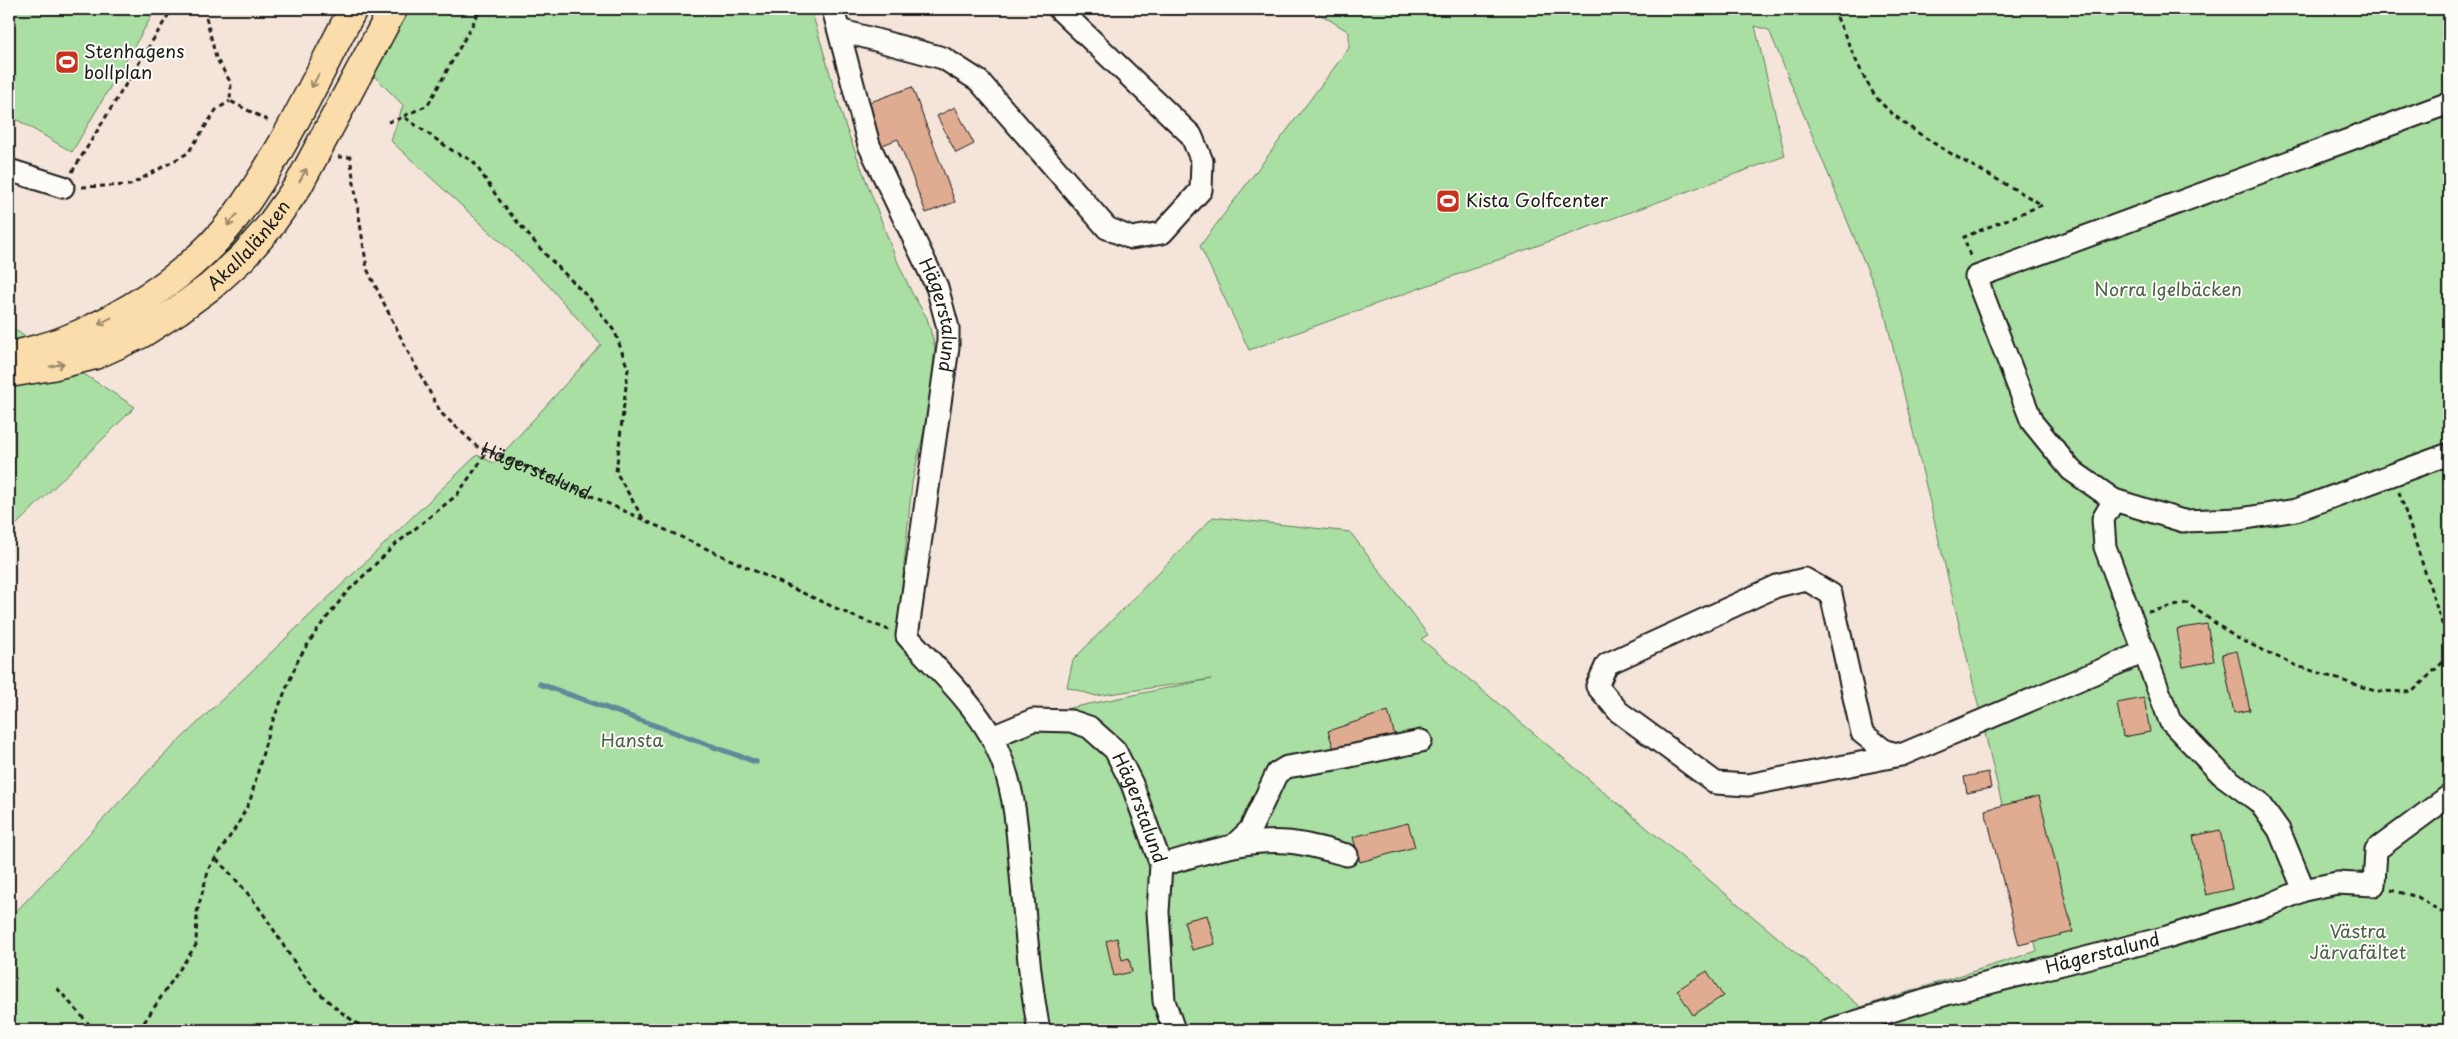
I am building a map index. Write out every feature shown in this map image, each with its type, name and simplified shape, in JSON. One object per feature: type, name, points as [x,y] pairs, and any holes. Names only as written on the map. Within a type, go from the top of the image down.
[{"type":"main road","name":"Akallalänken","points":[[9,356],[64,341],[103,322],[144,299],[174,277],[207,248],[235,217],[261,180],[353,9]]},
{"type":"main road","name":"Akallalänken","points":[[9,373],[52,366],[95,354],[141,334],[211,286],[242,258],[269,227],[298,186],[393,9]]},
{"type":"street","name":"Hägerstalund","points":[[833,9],[870,145],[937,287],[948,328],[948,347],[907,636]]},
{"type":"street","points":[[839,30],[943,58],[950,62],[979,81],[1107,228],[1131,238],[1162,232],[1201,190],[1202,160],[1191,135],[1059,9]]},
{"type":"street","points":[[2449,103],[1976,277],[2032,422],[2071,470],[2114,500],[2183,521],[2240,519],[2296,510],[2449,454]]},
{"type":"street","points":[[9,170],[62,187]]},
{"type":"street","points":[[2114,500],[2102,519],[2105,547],[2170,721],[2221,774],[2259,802],[2279,830],[2304,890]]},
{"type":"street","points":[[1901,755],[1885,751],[1862,733],[1831,594],[1805,579],[1777,586],[1608,664],[1597,686],[1619,712],[1716,783],[1748,785],[1901,755],[2144,652]]},
{"type":"street","points":[[907,636],[976,714],[992,737],[1007,771],[1015,806],[1032,993],[1039,1030]]},
{"type":"street","name":"Hägerstalund","points":[[992,737],[1033,720],[1071,721],[1089,727],[1115,750],[1132,784],[1161,866],[1158,912],[1164,1001],[1174,1030]]},
{"type":"street","points":[[1234,845],[1250,830],[1277,773],[1287,767],[1421,741]]},
{"type":"street","points":[[2374,885],[2376,850],[2449,796]]},
{"type":"street","points":[[1161,866],[1234,845],[1262,841],[1289,842],[1347,855]]},
{"type":"street","name":"Hägerstalund","points":[[1829,1030],[1950,993],[2167,937],[2269,905],[2304,890],[2337,883],[2374,885]]},
{"type":"path","points":[[62,187],[172,9]]},
{"type":"path","points":[[204,9],[216,58],[231,84],[230,101]]},
{"type":"path","points":[[388,122],[428,106],[481,9]]},
{"type":"path","points":[[1833,9],[1873,92],[1894,116],[1933,142],[2042,205],[1964,237],[1976,277]]},
{"type":"path","points":[[62,187],[130,185],[188,153],[216,110],[230,101]]},
{"type":"path","points":[[230,101],[269,121]]},
{"type":"path","points":[[404,117],[453,151],[473,161],[502,204],[544,253],[590,298],[615,332],[628,369],[616,472],[646,522]]},
{"type":"path","name":"Hägerstalund","points":[[330,156],[350,157],[367,269],[407,350],[440,413],[478,446],[488,452],[546,475],[853,616],[907,636]]},
{"type":"path","points":[[139,1030],[196,945],[197,912],[209,868],[238,824],[250,801],[269,730],[299,658],[317,630],[347,592],[396,544],[457,495],[488,452]]},
{"type":"path","points":[[2393,474],[2449,645]]},
{"type":"path","points":[[2131,617],[2187,603],[2244,641],[2297,666],[2375,691],[2412,692],[2442,663],[2449,650]]},
{"type":"path","points":[[216,859],[245,891],[267,920],[284,948],[323,997],[348,1018],[368,1030]]},
{"type":"path","points":[[2374,885],[2418,897],[2449,917]]},
{"type":"path","points":[[57,988],[94,1030]]},
{"type":"green space","name":"Stenhagens bollplan","points":[[9,9],[156,9],[72,152],[9,115]]},
{"type":"green space","points":[[410,9],[811,9],[845,125],[894,254],[912,293],[927,318],[935,347],[929,409],[912,483],[898,627],[947,665],[973,692],[997,723],[1211,679],[1096,696],[1067,687],[1073,660],[1213,517],[1350,532],[1428,635],[1421,639],[1861,1007],[2037,951],[1884,310],[1769,30],[1755,26],[1785,156],[1249,350],[1200,246],[1349,48],[1349,32],[1312,9],[2449,9],[2449,1030],[9,1030],[9,919],[160,759],[477,455],[494,463],[601,345],[548,285],[391,141],[403,105],[371,73]]},
{"type":"green space","points":[[9,326],[135,407],[9,532]]},
{"type":"building","points":[[912,87],[955,202],[926,213],[898,139],[880,146],[865,104]]},
{"type":"building","points":[[955,107],[974,144],[956,153],[937,116]]},
{"type":"building","points":[[2207,624],[2214,661],[2183,667],[2177,629]]},
{"type":"building","points":[[2237,651],[2250,710],[2234,713],[2222,654]]},
{"type":"building","points":[[2144,698],[2150,732],[2123,737],[2117,703]]},
{"type":"building","points":[[1388,711],[1395,736],[1336,755],[1328,731]]},
{"type":"building","points":[[1988,772],[1991,788],[1967,793],[1964,777]]},
{"type":"building","points":[[2039,796],[2073,932],[2019,945],[1985,810]]},
{"type":"building","points":[[1408,823],[1415,847],[1360,862],[1353,837]]},
{"type":"building","points":[[2220,830],[2232,889],[2206,895],[2193,836]]},
{"type":"building","points":[[1207,915],[1215,944],[1192,950],[1184,921]]},
{"type":"building","points":[[1117,938],[1122,960],[1129,958],[1132,972],[1114,976],[1106,941]]},
{"type":"building","points":[[1707,971],[1723,996],[1693,1015],[1677,990]]},
{"type":"waterway","points":[[540,684],[756,762]]},
{"type":"place","name":"Stenhagens bollplan","points":[[67,62]]},
{"type":"place","name":"Kista Golfcenter","points":[[1448,201]]},
{"type":"park label","name":"Norra Igelbäcken","points":[[2168,290]]},
{"type":"park label","name":"Hansta","points":[[632,741]]},
{"type":"park label","name":"Västra Järvafältet","points":[[2358,942]]}]
